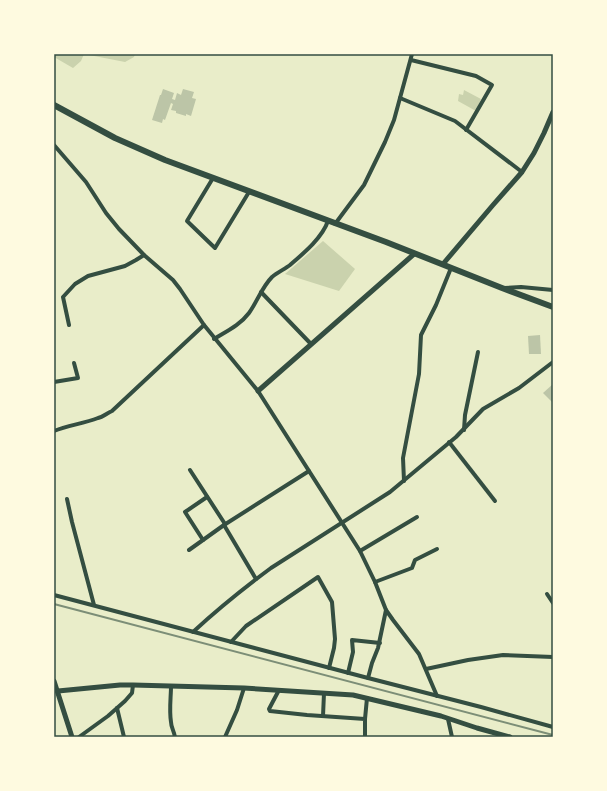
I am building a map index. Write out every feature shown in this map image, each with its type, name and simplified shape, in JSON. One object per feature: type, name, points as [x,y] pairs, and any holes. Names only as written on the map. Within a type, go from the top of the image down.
[{"type":"main road","points":[[54,105],[115,138],[166,160],[553,307]]},
{"type":"street","points":[[335,224],[364,185],[394,120],[412,54]]},
{"type":"street","points":[[411,60],[476,76],[492,85],[466,130]]},
{"type":"street","points":[[400,98],[455,121],[522,172]]},
{"type":"street","points":[[442,264],[522,172],[544,133],[553,112]]},
{"type":"street","points":[[54,145],[86,182],[109,217],[119,229],[144,255],[173,280],[214,339],[258,391],[360,551],[375,582],[386,610],[419,654],[437,696]]},
{"type":"street","points":[[213,178],[187,221],[215,248],[249,192]]},
{"type":"street","points":[[214,339],[244,319],[271,278],[290,265],[317,240],[326,228],[328,221]]},
{"type":"street","points":[[258,391],[414,254]]},
{"type":"street","points":[[69,325],[63,296],[75,284],[88,276],[125,266],[144,255]]},
{"type":"street","points":[[404,481],[403,458],[419,374],[420,335],[436,305],[451,268]]},
{"type":"street","points":[[502,288],[520,287],[553,290]]},
{"type":"street","points":[[261,292],[312,344]]},
{"type":"street","points":[[54,430],[100,418],[112,410],[204,325]]},
{"type":"street","points":[[464,430],[464,415],[478,352]]},
{"type":"street","points":[[193,632],[209,617],[271,568],[390,492],[464,430],[483,409],[519,388],[553,362]]},
{"type":"street","points":[[54,382],[78,378],[74,363]]},
{"type":"street","points":[[450,442],[495,501]]},
{"type":"street","points":[[190,470],[256,579]]},
{"type":"street","points":[[189,550],[224,525],[309,471]]},
{"type":"street","points":[[203,540],[185,512],[207,497]]},
{"type":"street","points":[[67,498],[94,606]]},
{"type":"street","points":[[360,551],[417,516]]},
{"type":"street","points":[[375,582],[412,568],[415,560],[437,549]]},
{"type":"street","points":[[231,642],[246,626],[318,577],[332,602],[335,639],[329,668]]},
{"type":"street","points":[[547,594],[553,602]]},
{"type":"street","points":[[54,595],[553,727]]},
{"type":"street","points":[[368,678],[380,643],[386,610]]},
{"type":"street","points":[[348,673],[353,652],[352,640],[380,643]]},
{"type":"street","points":[[426,669],[468,660],[503,655],[553,657]]},
{"type":"street","points":[[54,681],[72,737]]},
{"type":"street","points":[[56,691],[134,685],[244,688],[353,695],[441,716],[510,737]]},
{"type":"street","points":[[79,737],[125,701],[132,693],[134,685]]},
{"type":"street","points":[[171,686],[170,717],[175,737]]},
{"type":"street","points":[[225,737],[237,710],[244,688]]},
{"type":"street","points":[[279,690],[269,709],[270,711],[365,719]]},
{"type":"street","points":[[323,716],[324,693]]},
{"type":"street","points":[[365,737],[367,698]]},
{"type":"street","points":[[117,708],[124,737]]},
{"type":"street","points":[[448,719],[452,737]]},
{"type":"green space","points":[[54,54],[84,54],[81,61],[73,68],[54,57]]},
{"type":"green space","points":[[84,54],[135,54],[134,57],[125,62]]},
{"type":"green space","points":[[464,90],[481,99],[476,111],[458,101],[459,94],[463,95]]},
{"type":"green space","points":[[323,241],[355,269],[339,291],[285,274]]},
{"type":"building","points":[[163,89],[174,93],[172,99],[175,100],[177,93],[181,95],[183,89],[194,92],[192,98],[196,99],[191,116],[176,113],[176,111],[171,110],[173,104],[171,103],[165,120],[163,119],[162,123],[152,120]]},
{"type":"building","points":[[540,335],[541,354],[529,354],[528,336]]},
{"type":"building","points":[[553,384],[553,403],[543,393]]},
{"type":"railway","points":[[54,604],[553,735]]}]
